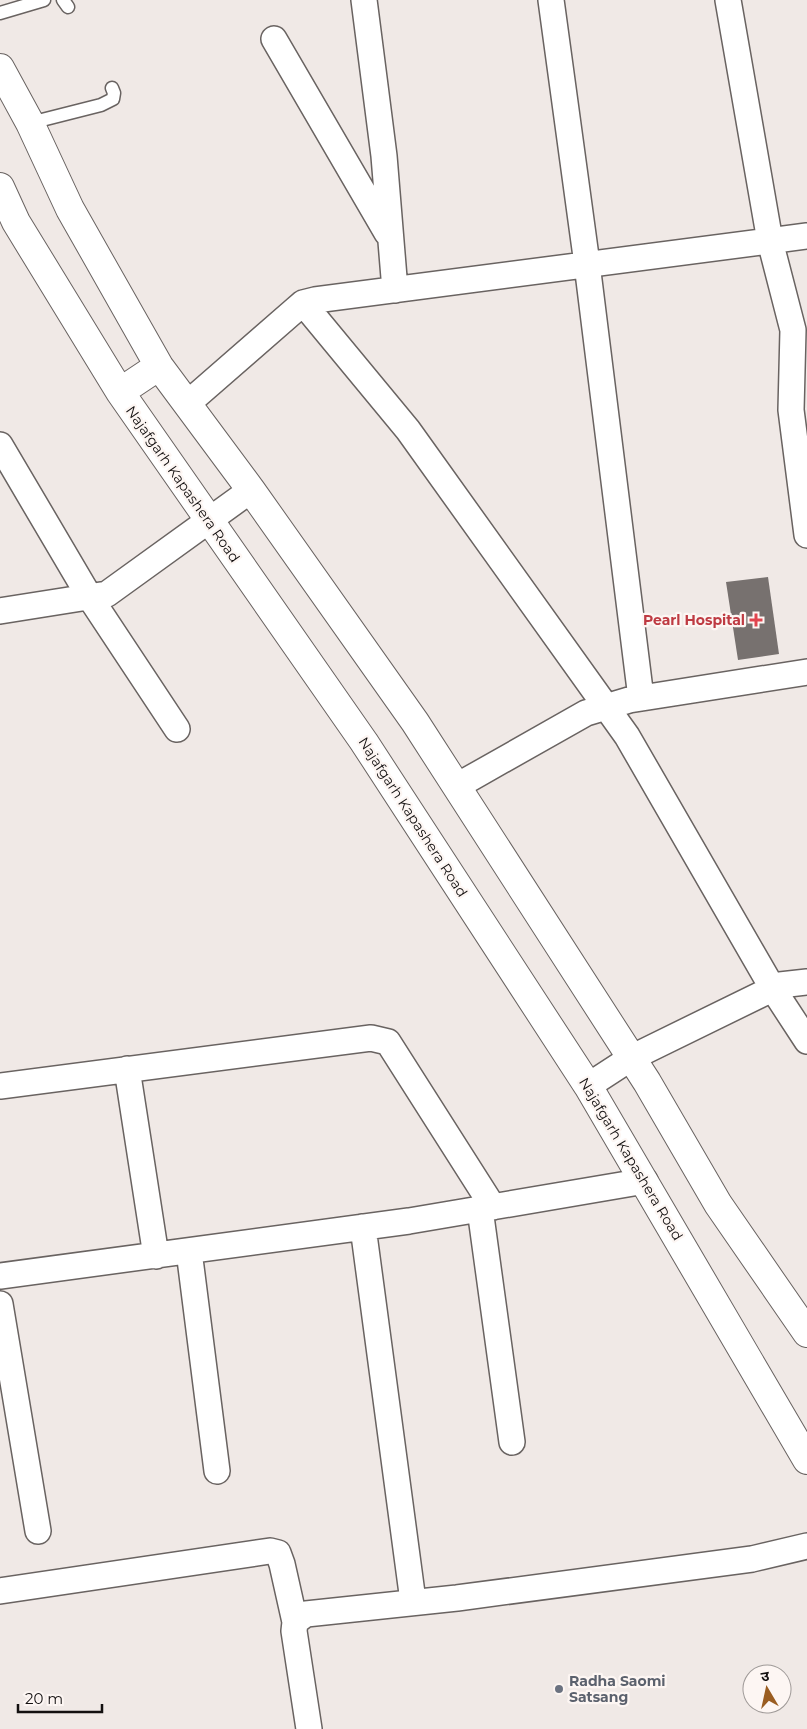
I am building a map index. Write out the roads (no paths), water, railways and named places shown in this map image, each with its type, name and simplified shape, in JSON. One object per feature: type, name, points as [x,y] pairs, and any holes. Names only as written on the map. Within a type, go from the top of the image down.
[{"type":"main road","points":[[0,68],[30,123],[70,209],[159,366],[251,490],[415,722],[632,1058],[718,1204],[807,1333]]},
{"type":"main road","name":"Najafgarh Kapashera Road","points":[[0,187],[16,222],[120,392],[364,742],[588,1086],[805,1451]]},
{"type":"main road","points":[[120,392],[159,366]]},
{"type":"street","points":[[364,0],[384,156],[395,290]]},
{"type":"street","points":[[551,0],[587,264],[641,698]]},
{"type":"street","points":[[728,0],[770,241],[793,330],[791,410],[807,535]]},
{"type":"street","points":[[274,39],[391,239]]},
{"type":"street","points":[[187,404],[303,303],[807,236]]},
{"type":"street","points":[[303,303],[408,430],[626,736],[773,989],[807,1041]]},
{"type":"street","points":[[0,445],[89,596],[177,728]]},
{"type":"street","points":[[0,611],[107,594],[251,490]]},
{"type":"street","points":[[457,786],[586,713],[641,698],[807,672]]},
{"type":"street","points":[[588,1086],[632,1058],[780,985],[807,982]]},
{"type":"street","points":[[0,1086],[371,1038],[388,1042],[486,1208],[512,1442]]},
{"type":"street","points":[[127,1069],[156,1256]]},
{"type":"street","points":[[0,1276],[363,1227],[645,1181]]},
{"type":"street","points":[[363,1227],[413,1601]]},
{"type":"street","points":[[190,1251],[217,1471]]},
{"type":"street","points":[[0,1304],[38,1531]]},
{"type":"street","points":[[295,1622],[306,1614],[413,1601],[457,1598],[752,1559],[807,1546]]},
{"type":"street","points":[[0,1591],[270,1551],[278,1553],[295,1622],[294,1631],[309,1729]]},
{"type":"lane","points":[[0,13],[44,0]]},
{"type":"lane","points":[[30,123],[101,105],[113,99],[114,93],[112,88]]},
{"type":"place","name":"Pearl Hospital","points":[[756,620]]},
{"type":"place","name":"Radha Saomi Satsang","points":[[559,1689]]}]
